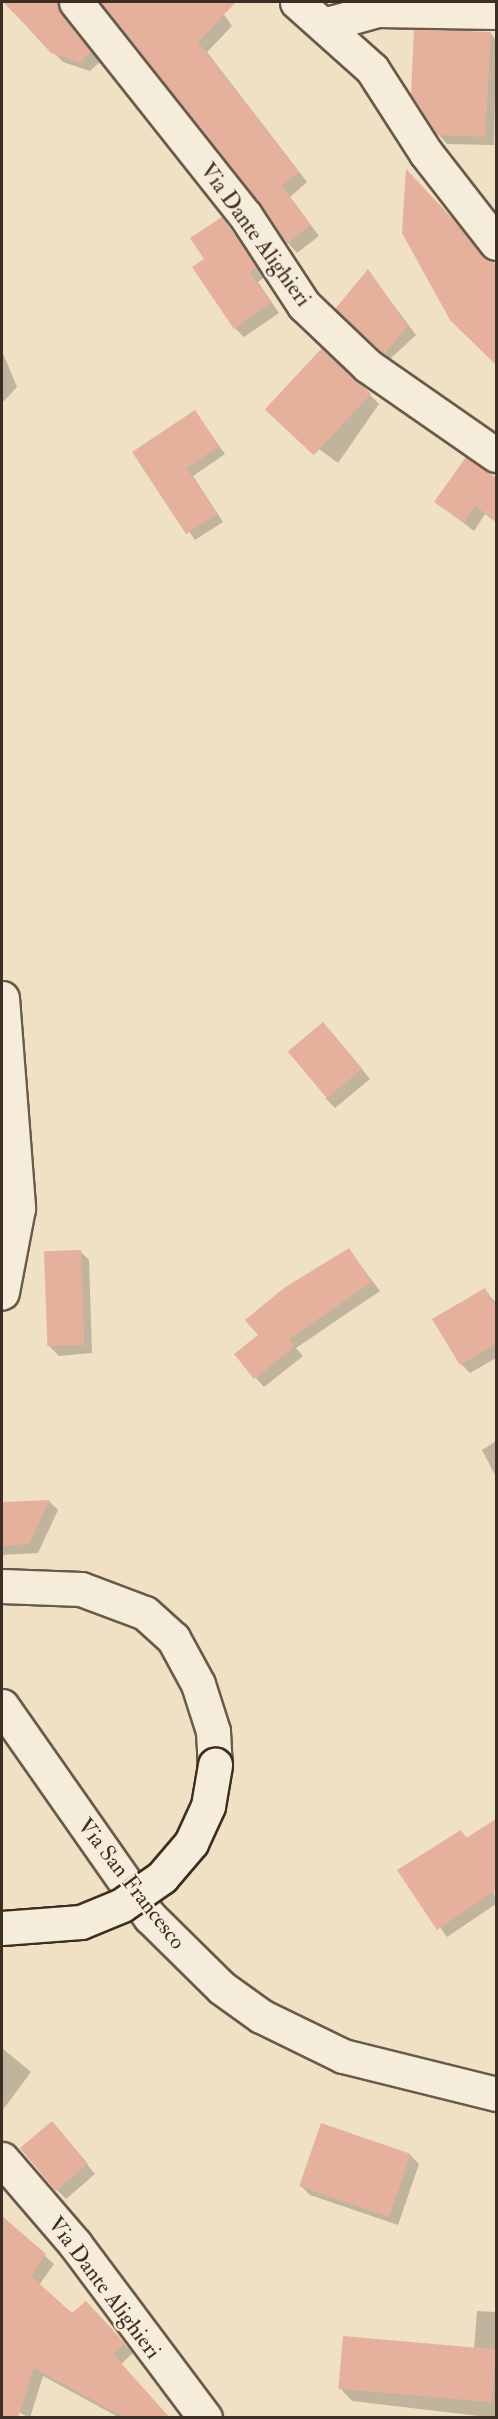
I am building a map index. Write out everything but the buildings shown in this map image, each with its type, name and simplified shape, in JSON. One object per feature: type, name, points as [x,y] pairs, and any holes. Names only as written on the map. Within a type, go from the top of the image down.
[{"type":"street","name":"Via Dante Alighieri","points":[[76,2],[245,215],[304,305],[368,366],[496,455]]},
{"type":"street","points":[[297,2],[327,24],[372,69],[426,153],[496,243]]},
{"type":"street","points":[[327,24],[378,10],[496,12]]},
{"type":"street","points":[[2,998],[18,1208],[2,1292]]},
{"type":"street","points":[[2,1586],[54,1586],[113,1598],[145,1613],[173,1638],[198,1684],[213,1731],[215,1765],[208,1806],[191,1843],[162,1877],[122,1905],[81,1922],[2,1928]]},
{"type":"street","points":[[2,1611],[54,1586]]},
{"type":"street","name":"Via San Francesco","points":[[2,1706],[150,1917],[222,1988],[261,2016],[343,2056],[496,2094]]},
{"type":"street","name":"Via Dante Alighieri","points":[[2,2159],[75,2244],[205,2418]]}]
